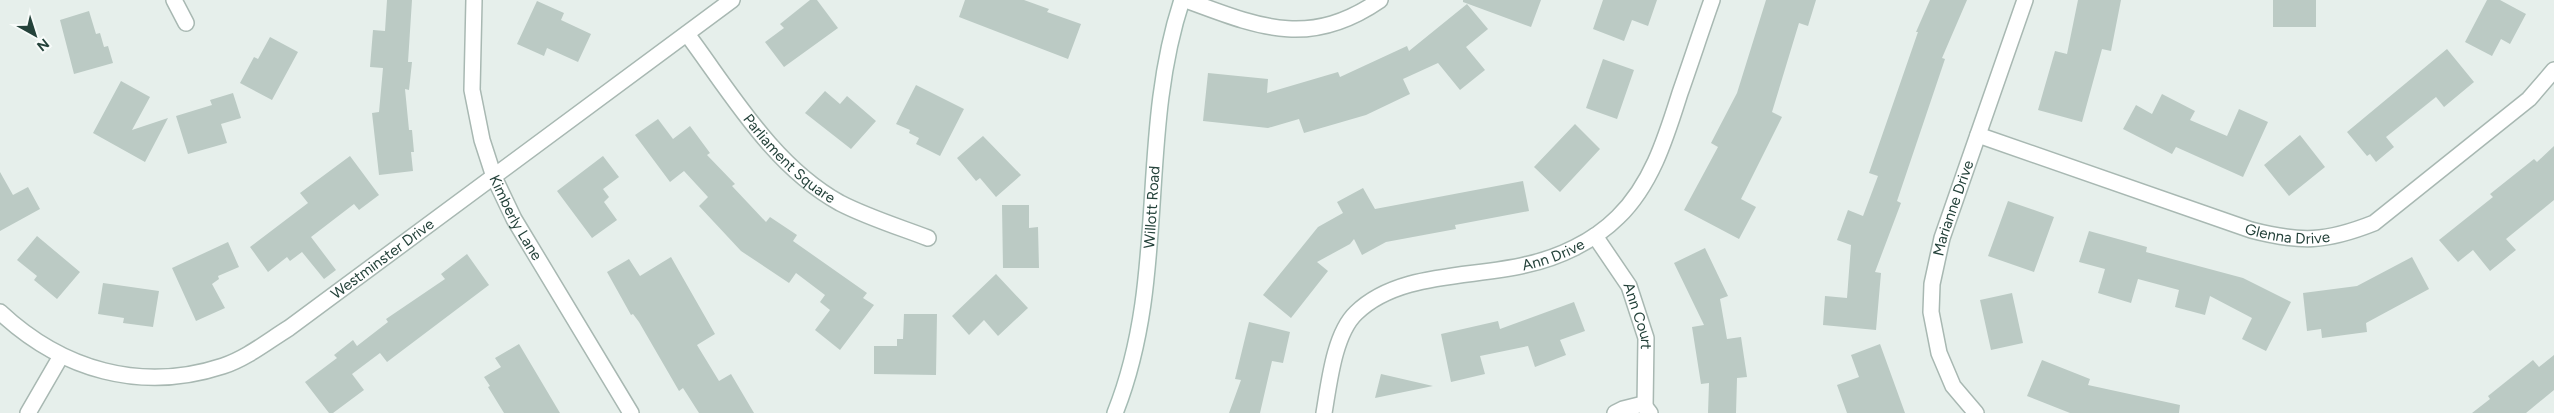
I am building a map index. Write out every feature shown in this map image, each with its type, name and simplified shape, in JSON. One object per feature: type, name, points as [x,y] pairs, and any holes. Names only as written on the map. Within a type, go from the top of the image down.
[{"type":"street","points":[[174,0],[186,23]]},
{"type":"street","name":"Kimberly Lane","points":[[474,0],[472,90],[482,140],[494,177],[514,219],[631,413]]},
{"type":"street","name":"Westminster Drive","points":[[0,312],[36,342],[92,370],[130,376],[194,373],[224,365],[253,351],[289,328],[732,0]]},
{"type":"street","name":"Willott Road","points":[[1115,413],[1124,390],[1141,324],[1146,292],[1159,102],[1169,37],[1182,0]]},
{"type":"street","points":[[1186,0],[1245,22],[1278,30],[1304,30],[1334,24],[1366,10],[1380,0]]},
{"type":"street","name":"Ann Drive","points":[[1324,413],[1339,341],[1355,314],[1379,297],[1412,284],[1525,265],[1563,253],[1595,236],[1619,217],[1644,184],[1662,149],[1712,0]]},
{"type":"street","name":"Marianne Drive","points":[[1976,413],[1953,386],[1939,353],[1931,312],[1932,284],[1942,238],[2025,0]]},
{"type":"street","name":"Parliament Square","points":[[687,34],[754,124],[779,154],[803,178],[840,203],[928,238]]},
{"type":"street","name":"Glenna Drive","points":[[1978,135],[2251,230],[2284,239],[2314,240],[2349,233],[2374,223],[2529,99],[2554,70]]},
{"type":"street","name":"Ann Court","points":[[1595,236],[1629,286],[1646,338],[1648,410]]},
{"type":"street","points":[[28,413],[61,356]]},
{"type":"street","name":"Ann Court","points":[[1615,413],[1634,405],[1642,404],[1648,410]]},
{"type":"building","points":[[387,0],[412,0],[408,62],[412,62],[409,90],[405,89],[409,130],[412,130],[414,152],[411,152],[413,171],[379,175],[372,113],[379,112],[383,68],[370,67],[373,30],[385,31]]},
{"type":"building","points":[[810,0],[817,0],[838,28],[784,67],[765,42],[784,28],[780,24]]},
{"type":"building","points":[[965,0],[1024,0],[1049,9],[1047,12],[1081,24],[1068,59],[959,17]]},
{"type":"building","points":[[1463,0],[1541,0],[1531,27],[1463,2]]},
{"type":"building","points":[[1603,0],[1657,0],[1648,26],[1632,20],[1624,41],[1593,29]]},
{"type":"building","points":[[1766,0],[1816,0],[1808,26],[1799,23],[1772,112],[1782,117],[1741,199],[1756,207],[1739,239],[1684,210],[1718,147],[1711,143],[1737,93]]},
{"type":"building","points":[[1930,0],[1967,0],[1942,58],[1945,59],[1897,201],[1901,203],[1875,272],[1881,273],[1876,330],[1823,325],[1825,296],[1847,298],[1851,245],[1837,240],[1848,210],[1863,216],[1878,176],[1869,173],[1918,32],[1916,32]]},
{"type":"building","points":[[2078,0],[2121,0],[2111,51],[2102,49],[2082,122],[2038,110],[2055,51],[2067,54]]},
{"type":"building","points":[[2273,0],[2316,0],[2316,27],[2273,27]]},
{"type":"building","points":[[2487,0],[2500,0],[2526,14],[2510,44],[2501,39],[2492,56],[2465,42]]},
{"type":"building","points":[[537,1],[564,13],[561,20],[591,34],[578,62],[547,48],[544,56],[517,44]]},
{"type":"building","points":[[1467,4],[1488,29],[1466,47],[1485,70],[1460,90],[1438,63],[1403,79],[1410,94],[1366,115],[1304,133],[1299,119],[1268,128],[1203,121],[1208,73],[1268,79],[1267,93],[1338,72],[1340,77],[1407,46],[1409,51]]},
{"type":"building","points":[[89,11],[96,34],[100,33],[104,47],[108,46],[113,63],[74,74],[60,20]]},
{"type":"building","points":[[270,37],[298,52],[272,100],[240,83],[254,57],[258,59]]},
{"type":"building","points":[[2447,49],[2474,82],[2444,107],[2436,97],[2386,137],[2394,147],[2376,162],[2370,154],[2367,156],[2347,132]]},
{"type":"building","points":[[1603,59],[1634,70],[1617,119],[1586,108]]},
{"type":"building","points":[[121,81],[150,97],[132,130],[168,118],[145,162],[93,133]]},
{"type":"building","points":[[916,85],[964,109],[940,156],[916,144],[919,138],[909,133],[910,130],[896,124]]},
{"type":"building","points":[[825,91],[840,104],[847,96],[876,121],[851,149],[805,113]]},
{"type":"building","points":[[233,93],[241,118],[221,124],[227,143],[188,154],[176,116],[212,105],[210,100]]},
{"type":"building","points":[[2162,94],[2195,111],[2190,120],[2227,136],[2239,109],[2268,122],[2243,177],[2176,147],[2172,154],[2123,129],[2136,105],[2152,114]]},
{"type":"building","points":[[658,119],[673,139],[690,126],[710,153],[707,155],[735,184],[732,186],[766,222],[770,217],[797,235],[793,241],[867,293],[863,298],[874,305],[840,350],[815,330],[830,310],[820,302],[825,295],[796,273],[789,283],[741,251],[699,206],[708,197],[684,171],[670,182],[635,135]]},
{"type":"building","points":[[1575,124],[1600,149],[1560,192],[1534,167]]},
{"type":"building","points":[[2300,135],[2325,167],[2289,196],[2264,165]]},
{"type":"building","points":[[983,136],[1021,175],[996,197],[980,178],[976,181],[957,158]]},
{"type":"building","points":[[2554,146],[2554,200],[2506,239],[2516,250],[2490,271],[2473,250],[2458,262],[2439,240],[2493,197],[2490,194],[2534,159],[2537,162]]},
{"type":"building","points":[[350,156],[379,195],[359,210],[354,204],[311,237],[336,270],[324,279],[302,252],[290,261],[287,257],[268,272],[250,247],[308,203],[300,193]]},
{"type":"building","points":[[603,156],[619,177],[603,189],[609,197],[604,202],[617,220],[592,238],[557,191]]},
{"type":"building","points":[[0,172],[13,195],[28,187],[40,209],[0,231]]},
{"type":"building","points":[[1523,181],[1529,211],[1455,225],[1456,229],[1386,242],[1362,255],[1354,239],[1350,244],[1317,262],[1328,271],[1291,318],[1263,295],[1318,227],[1343,213],[1337,202],[1363,188],[1375,209]]},
{"type":"building","points":[[2008,201],[2054,217],[2034,272],[1988,256]]},
{"type":"building","points":[[1002,205],[1029,205],[1029,228],[1038,227],[1039,268],[1003,268]]},
{"type":"building","points":[[2089,231],[2147,247],[2146,252],[2243,278],[2291,302],[2266,351],[2242,339],[2252,318],[2210,296],[2205,315],[2175,307],[2179,290],[2138,279],[2131,303],[2098,293],[2105,269],[2079,262]]},
{"type":"building","points":[[37,236],[80,272],[57,299],[34,280],[37,276],[17,260]]},
{"type":"building","points":[[228,242],[239,267],[218,276],[219,279],[212,284],[225,308],[196,321],[172,268]]},
{"type":"building","points":[[1705,248],[1728,296],[1720,299],[1727,339],[1741,337],[1747,377],[1737,378],[1736,413],[1708,413],[1709,383],[1701,384],[1692,327],[1704,325],[1674,263]]},
{"type":"building","points":[[467,254],[489,285],[387,362],[380,353],[352,374],[364,390],[333,413],[329,413],[305,382],[337,358],[334,355],[353,340],[357,346],[388,322],[386,319],[445,279],[441,274]]},
{"type":"building","points":[[671,257],[715,334],[697,345],[719,381],[731,374],[754,413],[699,413],[683,388],[679,391],[639,322],[633,314],[631,315],[607,272],[629,259],[640,276]]},
{"type":"building","points":[[2412,257],[2429,289],[2366,323],[2367,332],[2322,338],[2321,329],[2307,331],[2303,293],[2357,286]]},
{"type":"building","points":[[996,274],[1028,308],[998,336],[984,320],[969,335],[952,316]]},
{"type":"building","points":[[103,283],[159,291],[153,327],[123,323],[124,318],[98,314]]},
{"type":"building","points":[[2012,293],[2023,343],[1991,350],[1980,300]]},
{"type":"building","points":[[1574,302],[1585,331],[1560,340],[1566,355],[1535,367],[1528,346],[1480,356],[1485,374],[1451,382],[1441,334],[1498,321],[1500,329]]},
{"type":"building","points":[[904,314],[937,314],[936,375],[874,374],[874,346],[897,346],[897,339],[903,339]]},
{"type":"building","points":[[1249,322],[1290,332],[1283,363],[1272,361],[1260,413],[1229,413],[1241,380],[1235,379]]},
{"type":"building","points":[[519,344],[560,413],[504,413],[488,387],[490,386],[484,377],[501,367],[495,358]]},
{"type":"building","points":[[1880,344],[1905,413],[1847,413],[1837,385],[1859,377],[1851,355]]},
{"type":"building","points":[[2554,355],[2554,390],[2526,413],[2472,413],[2490,399],[2488,396],[2533,360],[2539,367]]},
{"type":"building","points":[[2042,360],[2090,379],[2088,385],[2180,405],[2179,413],[2070,413],[2027,396]]},
{"type":"building","points":[[1381,374],[1433,386],[1375,398]]}]
